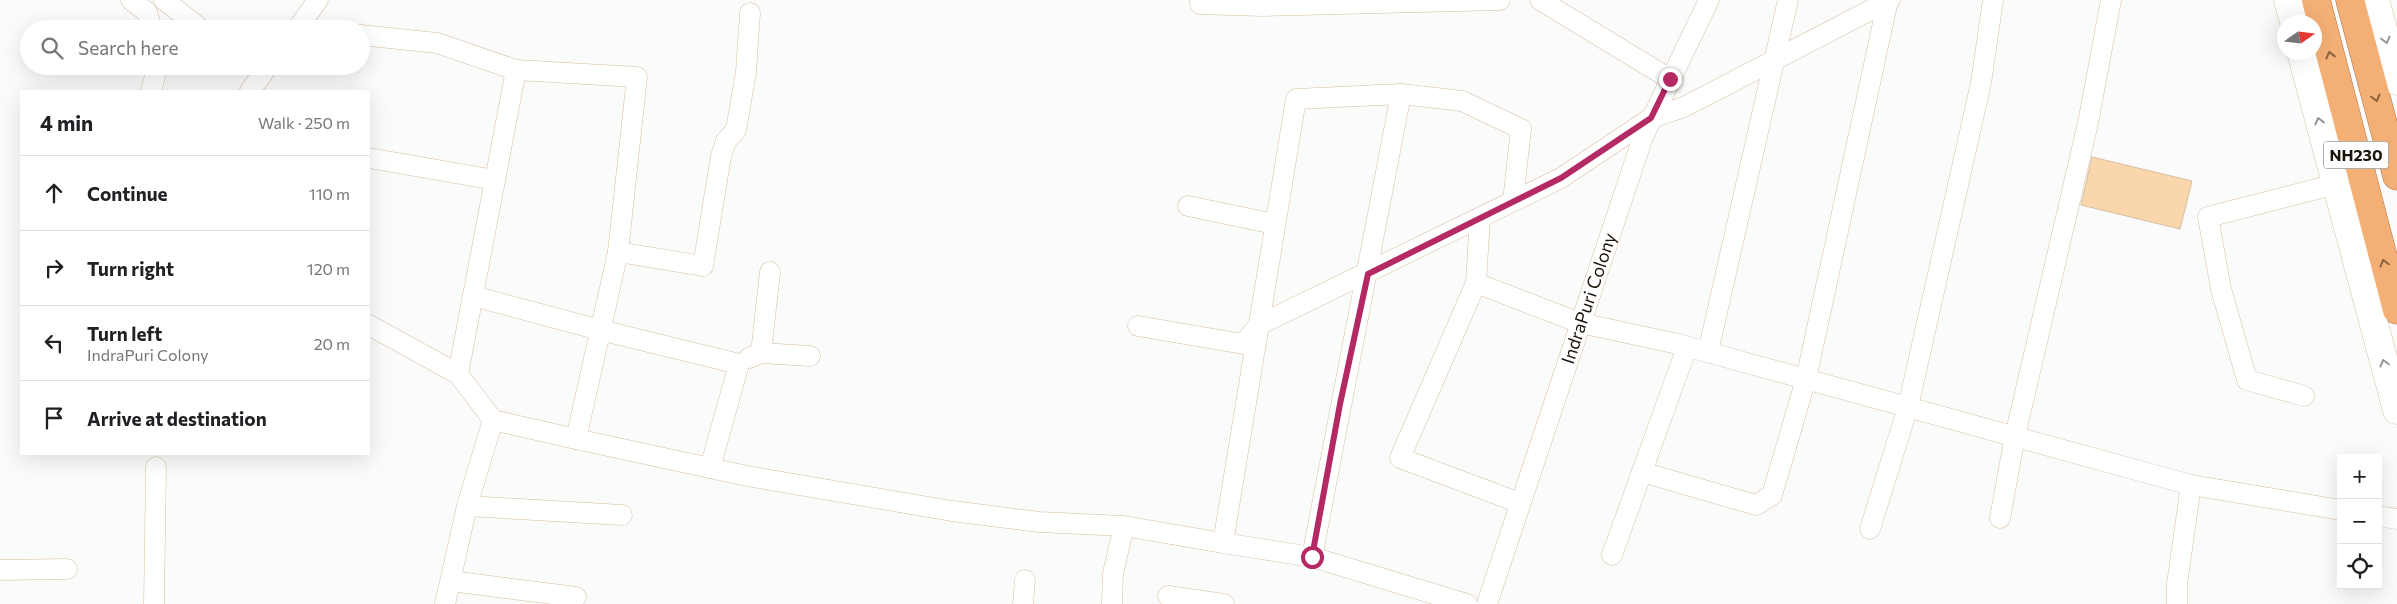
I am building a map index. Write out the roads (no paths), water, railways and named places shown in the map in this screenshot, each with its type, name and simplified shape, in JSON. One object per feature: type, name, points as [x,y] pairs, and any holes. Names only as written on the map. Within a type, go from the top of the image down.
[{"type":"highway","name":"NH230","points":[[2316,0],[2397,310]]},
{"type":"highway","name":"NH230","points":[[2350,0],[2397,176]]},
{"type":"street","points":[[164,0],[190,20]]},
{"type":"street","points":[[303,20],[318,0]]},
{"type":"street","points":[[1200,0],[1200,4],[1500,0]]},
{"type":"street","points":[[1540,0],[1670,79]]},
{"type":"street","name":"IndraPuri Colony","points":[[1486,604],[1643,137],[1709,0]]},
{"type":"street","points":[[1708,352],[1788,0]]},
{"type":"street","points":[[1138,326],[1243,344],[1259,325],[1368,274],[1561,178],[1651,118],[1684,107],[1888,0]]},
{"type":"street","points":[[1642,472],[1756,505],[1772,495],[1806,379],[1888,0]]},
{"type":"street","points":[[1870,529],[1908,406],[1981,83],[1993,0]]},
{"type":"street","points":[[2000,518],[2015,436],[2088,123],[2111,0]]},
{"type":"street","points":[[2288,0],[2292,15]]},
{"type":"street","points":[[2375,0],[2397,81]]},
{"type":"street","points":[[618,252],[703,266],[721,156],[726,141],[736,130],[746,72],[750,13]]},
{"type":"street","points":[[370,36],[437,43],[516,70],[637,77],[618,252],[576,439]]},
{"type":"street","points":[[2303,60],[2397,410]]},
{"type":"street","points":[[458,374],[516,70]]},
{"type":"street","points":[[151,90],[155,75]]},
{"type":"street","points":[[1223,543],[1296,99],[1401,94],[1462,100],[1521,129],[1513,201]]},
{"type":"street","points":[[1312,557],[1340,404],[1368,274],[1401,94]]},
{"type":"street","points":[[370,158],[495,180]]},
{"type":"street","points":[[2304,396],[2248,380],[2221,289],[2208,217],[2336,184]]},
{"type":"street","points":[[1188,206],[1274,224]]},
{"type":"street","points":[[1480,218],[1476,283],[1400,458],[1520,503]]},
{"type":"street","points":[[761,353],[770,272]]},
{"type":"street","points":[[1476,283],[1580,323],[1687,346],[2191,485],[2337,509]]},
{"type":"street","points":[[473,296],[739,364],[761,353],[810,356]]},
{"type":"street","points":[[370,326],[458,374],[493,420],[747,476],[952,511],[1039,522],[1124,526],[1312,557],[1467,604]]},
{"type":"street","points":[[1612,555],[1687,346]]},
{"type":"street","points":[[710,468],[739,364]]},
{"type":"street","points":[[445,604],[467,506],[493,420]]},
{"type":"street","points":[[154,604],[156,467]]},
{"type":"street","points":[[2177,604],[2191,485]]},
{"type":"street","points":[[467,506],[622,515]]},
{"type":"street","points":[[2382,517],[2397,519]]},
{"type":"street","points":[[1112,604],[1113,573],[1124,526]]},
{"type":"street","points":[[0,570],[67,569]]},
{"type":"street","points":[[1023,604],[1025,580]]},
{"type":"street","points":[[451,581],[576,597]]},
{"type":"street","points":[[1168,596],[1224,604]]}]
